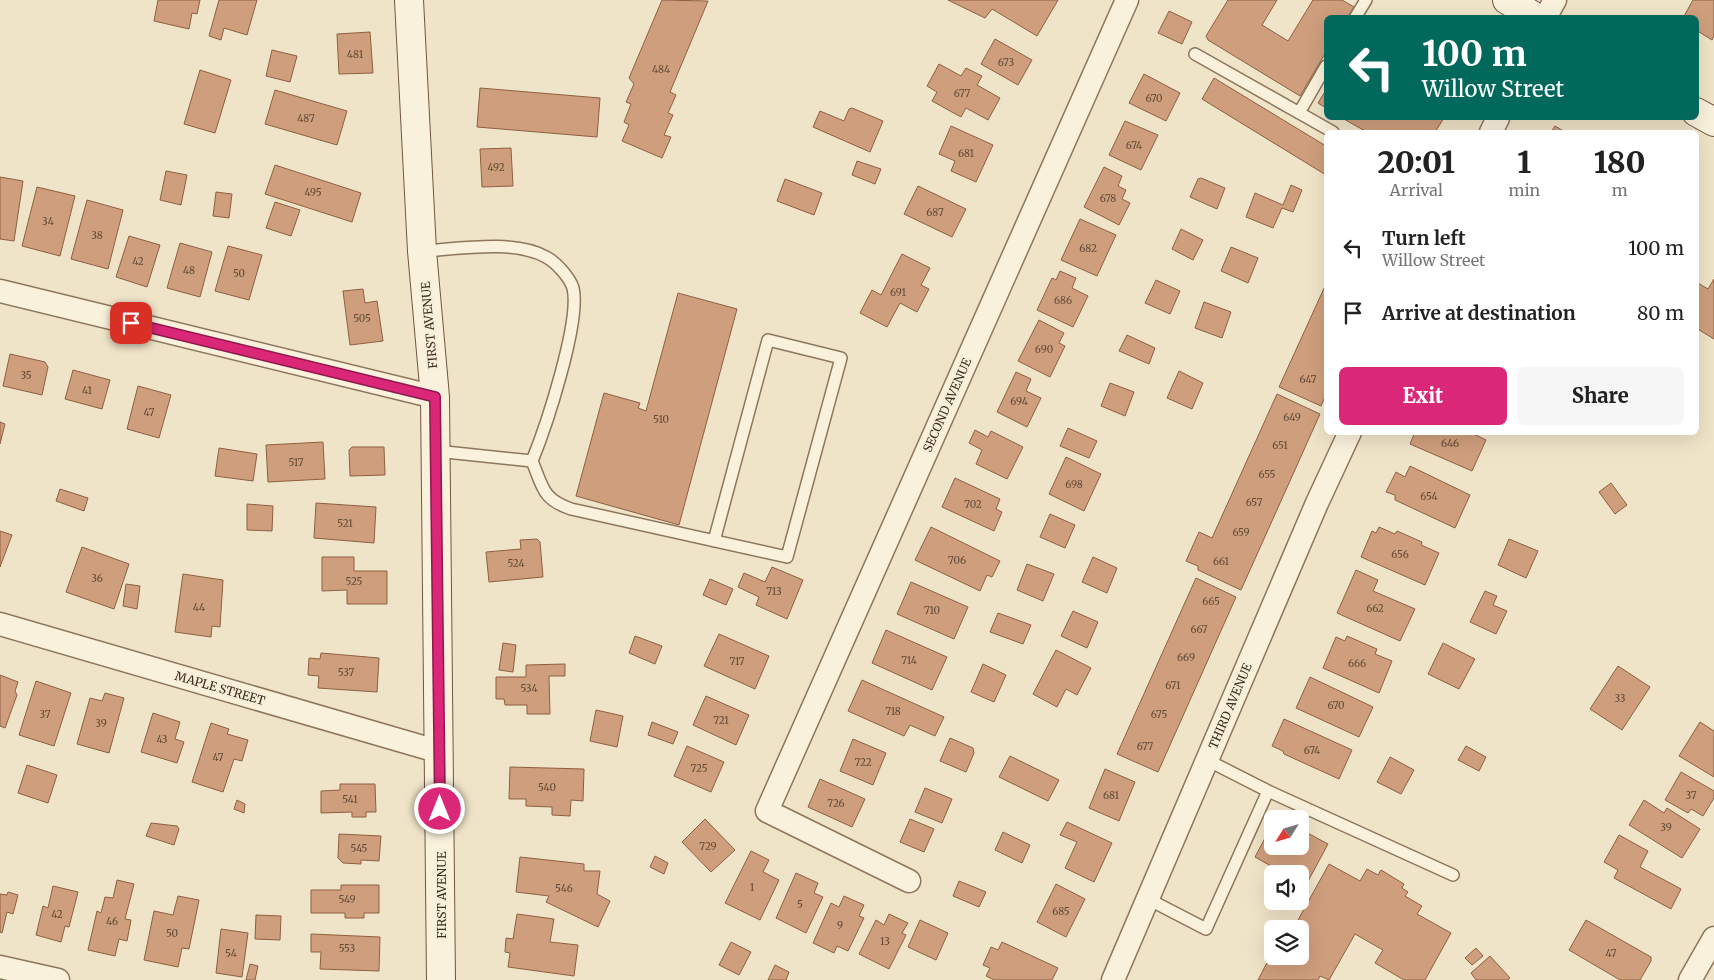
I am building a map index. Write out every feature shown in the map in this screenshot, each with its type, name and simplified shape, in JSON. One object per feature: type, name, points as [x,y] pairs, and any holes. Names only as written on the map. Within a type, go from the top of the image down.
[{"type":"main road","name":"FIRST AVENUE","points":[[409,0],[422,251],[435,397],[441,980]]},
{"type":"main road","points":[[1507,0],[1532,15]]},
{"type":"main road","points":[[1699,114],[1714,122]]},
{"type":"street","name":"SECOND AVENUE","points":[[909,881],[768,811],[1127,0]]},
{"type":"street","points":[[1546,15],[1554,0]]},
{"type":"street","points":[[0,291],[435,397]]},
{"type":"street","name":"THIRD AVENUE","points":[[1113,980],[1317,503],[1349,435]]},
{"type":"street","name":"MAPLE STREET","points":[[0,624],[440,752]]},
{"type":"street","points":[[1690,980],[1714,938]]},
{"type":"street","points":[[0,967],[58,980]]},
{"type":"lane","points":[[1357,15],[1366,0]]},
{"type":"lane","points":[[1195,54],[1329,130]]},
{"type":"lane","points":[[1298,113],[1324,69]]},
{"type":"lane","points":[[422,251],[498,247],[524,249],[547,257],[573,287],[574,311],[547,424],[532,460],[545,493],[554,503],[714,541],[787,557],[841,358],[768,340],[714,541]]},
{"type":"lane","points":[[436,451],[532,460]]},
{"type":"lane","points":[[1207,760],[1268,791],[1453,875]]},
{"type":"lane","points":[[1148,899],[1206,929],[1268,791]]},
{"type":"building","points":[[158,0],[200,0],[197,14],[192,13],[189,29],[154,21]]},
{"type":"building","points":[[219,0],[257,0],[247,35],[224,28],[221,40],[209,36]]},
{"type":"building","points":[[662,0],[708,1],[670,92],[676,95],[668,113],[673,115],[664,135],[671,137],[662,158],[622,141],[629,125],[624,122],[631,104],[626,102],[634,84],[629,78]]},
{"type":"building","points":[[948,0],[1058,0],[1037,36],[992,9],[985,18]]},
{"type":"building","points":[[1228,0],[1277,0],[1262,25],[1288,41],[1313,0],[1342,0],[1354,7],[1349,15],[1324,15],[1324,55],[1300,96],[1208,40],[1206,36]]},
{"type":"building","points":[[1693,0],[1714,0],[1714,36],[1712,40],[1699,32],[1699,15],[1685,15]]},
{"type":"building","points":[[1169,11],[1192,22],[1182,44],[1158,33]]},
{"type":"building","points":[[370,32],[373,73],[339,74],[337,34]]},
{"type":"building","points":[[995,39],[1032,60],[1018,85],[981,64]]},
{"type":"building","points":[[272,50],[297,56],[290,82],[266,76]]},
{"type":"building","points":[[939,64],[961,76],[966,68],[982,76],[977,85],[1000,98],[988,120],[966,108],[961,117],[932,101],[937,92],[927,86]]},
{"type":"building","points":[[200,70],[231,80],[215,133],[184,124]]},
{"type":"building","points":[[1144,74],[1180,93],[1166,121],[1129,103]]},
{"type":"building","points":[[1214,78],[1324,145],[1324,174],[1202,99]]},
{"type":"building","points":[[480,88],[600,98],[597,137],[477,127]]},
{"type":"building","points":[[275,90],[347,111],[337,145],[265,124]]},
{"type":"building","points":[[1324,93],[1324,107],[1318,103]]},
{"type":"building","points":[[852,108],[883,121],[870,152],[813,127],[820,111],[844,121],[849,109]]},
{"type":"building","points":[[1346,120],[1443,120],[1436,130],[1363,130]]},
{"type":"building","points":[[1125,121],[1158,135],[1141,170],[1109,155]]},
{"type":"building","points":[[951,126],[993,145],[976,182],[951,171],[955,161],[939,154]]},
{"type":"building","points":[[1555,126],[1562,130],[1552,130]]},
{"type":"building","points":[[511,148],[513,186],[482,187],[480,149]]},
{"type":"building","points":[[857,161],[881,169],[875,184],[852,175]]},
{"type":"building","points":[[275,165],[361,193],[352,222],[265,194]]},
{"type":"building","points":[[1104,167],[1122,176],[1118,186],[1126,190],[1122,199],[1130,203],[1119,225],[1084,207]]},
{"type":"building","points":[[166,171],[187,175],[181,205],[160,200]]},
{"type":"building","points":[[0,177],[23,181],[14,241],[0,239]]},
{"type":"building","points":[[1201,178],[1225,188],[1217,209],[1190,197],[1198,179]]},
{"type":"building","points":[[785,179],[822,193],[814,215],[777,201]]},
{"type":"building","points":[[1291,185],[1302,190],[1293,212],[1282,208],[1273,228],[1246,217],[1255,193],[1283,205]]},
{"type":"building","points":[[918,186],[966,209],[952,237],[904,214]]},
{"type":"building","points":[[37,187],[75,196],[60,256],[22,246]]},
{"type":"building","points":[[216,192],[232,194],[229,218],[213,216]]},
{"type":"building","points":[[87,200],[123,210],[108,269],[71,259]]},
{"type":"building","points":[[275,202],[300,210],[291,236],[266,228]]},
{"type":"building","points":[[1080,219],[1116,235],[1097,276],[1061,260]]},
{"type":"building","points":[[1181,229],[1203,240],[1193,260],[1172,249]]},
{"type":"building","points":[[129,236],[160,245],[147,287],[116,277]]},
{"type":"building","points":[[180,243],[212,252],[200,297],[167,288]]},
{"type":"building","points":[[228,246],[262,255],[249,300],[215,291]]},
{"type":"building","points":[[1231,247],[1258,258],[1248,283],[1221,271]]},
{"type":"building","points":[[902,254],[930,268],[921,285],[929,289],[917,312],[900,303],[887,327],[860,313],[872,290],[881,295]]},
{"type":"building","points":[[1060,271],[1076,278],[1072,288],[1088,296],[1073,327],[1037,310],[1052,278],[1056,280]]},
{"type":"building","points":[[1714,279],[1714,339],[1699,330],[1699,284],[1708,289]]},
{"type":"building","points":[[1156,280],[1180,291],[1170,314],[1145,303]]},
{"type":"building","points":[[1324,288],[1324,399],[1321,406],[1279,387]]},
{"type":"building","points":[[363,289],[365,303],[377,301],[383,341],[350,345],[343,291]]},
{"type":"building","points":[[678,293],[737,309],[679,525],[576,496],[604,393],[640,403],[638,408],[646,411]]},
{"type":"building","points":[[1204,302],[1231,312],[1222,338],[1195,328]]},
{"type":"building","points":[[1039,320],[1064,333],[1059,343],[1065,346],[1050,377],[1018,361]]},
{"type":"building","points":[[1127,335],[1155,348],[1149,364],[1119,351]]},
{"type":"building","points":[[10,354],[45,362],[48,367],[42,395],[3,386]]},
{"type":"building","points":[[73,370],[110,380],[102,409],[65,399]]},
{"type":"building","points":[[1179,371],[1203,383],[1192,409],[1167,398]]},
{"type":"building","points":[[1016,372],[1031,379],[1026,391],[1041,398],[1027,427],[997,412]]},
{"type":"building","points":[[1110,383],[1134,392],[1125,416],[1101,406]]},
{"type":"building","points":[[138,386],[171,395],[159,438],[127,429]]},
{"type":"building","points":[[1277,394],[1320,414],[1241,590],[1198,570],[1198,566],[1186,561],[1199,532],[1212,538]]},
{"type":"building","points":[[0,422],[5,424],[0,444]]},
{"type":"building","points":[[1068,428],[1097,441],[1089,458],[1060,446]]},
{"type":"building","points":[[975,430],[988,437],[991,431],[1023,447],[1007,479],[976,464],[982,450],[969,443]]},
{"type":"building","points":[[1414,435],[1476,435],[1486,440],[1472,471],[1410,444]]},
{"type":"building","points":[[323,442],[325,479],[268,482],[266,445]]},
{"type":"building","points":[[352,447],[384,447],[385,475],[350,476],[349,450]]},
{"type":"building","points":[[219,448],[257,454],[253,481],[215,476]]},
{"type":"building","points":[[1066,457],[1101,474],[1084,511],[1049,494]]},
{"type":"building","points":[[1410,466],[1470,495],[1455,528],[1395,500],[1395,495],[1386,492],[1396,472],[1405,477]]},
{"type":"building","points":[[955,478],[1000,499],[996,509],[1002,512],[994,531],[942,507]]},
{"type":"building","points":[[1611,483],[1627,505],[1615,514],[1599,492]]},
{"type":"building","points":[[60,489],[88,498],[84,511],[56,501]]},
{"type":"building","points":[[316,503],[376,507],[374,543],[314,538]]},
{"type":"building","points":[[247,504],[273,506],[272,531],[247,530]]},
{"type":"building","points":[[1050,514],[1075,525],[1065,548],[1040,537]]},
{"type":"building","points":[[931,527],[1000,561],[992,577],[987,575],[980,591],[915,560]]},
{"type":"building","points":[[1379,527],[1395,534],[1397,531],[1422,542],[1421,545],[1439,553],[1425,585],[1361,557],[1372,531],[1376,533]]},
{"type":"building","points":[[0,531],[12,535],[0,567]]},
{"type":"building","points":[[537,539],[540,542],[543,577],[489,582],[486,552],[521,549],[520,540]]},
{"type":"building","points":[[1509,539],[1538,551],[1526,578],[1498,565]]},
{"type":"building","points":[[82,547],[129,564],[114,609],[66,592]]},
{"type":"building","points":[[322,557],[354,557],[354,571],[387,571],[387,604],[347,604],[347,590],[322,591]]},
{"type":"building","points":[[1093,557],[1117,568],[1107,593],[1082,582]]},
{"type":"building","points":[[1027,564],[1054,574],[1043,601],[1017,590]]},
{"type":"building","points":[[772,567],[803,580],[787,619],[756,605],[759,597],[738,587],[744,573],[765,582]]},
{"type":"building","points":[[1356,570],[1378,580],[1373,591],[1415,609],[1400,641],[1337,613]]},
{"type":"building","points":[[183,574],[223,580],[220,627],[212,626],[211,637],[175,632]]},
{"type":"building","points":[[1196,578],[1236,597],[1158,772],[1117,754]]},
{"type":"building","points":[[710,579],[733,589],[726,605],[703,595]]},
{"type":"building","points":[[911,582],[968,607],[954,639],[897,614]]},
{"type":"building","points":[[126,584],[140,586],[137,609],[123,606]]},
{"type":"building","points":[[1485,591],[1497,596],[1493,605],[1507,611],[1496,634],[1470,622]]},
{"type":"building","points":[[1073,611],[1098,622],[1087,648],[1061,636]]},
{"type":"building","points":[[998,613],[1031,625],[1023,644],[990,632]]},
{"type":"building","points":[[886,630],[947,657],[932,690],[872,663]]},
{"type":"building","points":[[719,634],[769,656],[755,689],[704,666]]},
{"type":"building","points":[[635,636],[662,646],[655,664],[629,653]]},
{"type":"building","points":[[1347,636],[1377,649],[1375,654],[1392,661],[1379,693],[1323,668],[1336,637],[1345,641]]},
{"type":"building","points":[[503,643],[516,645],[513,672],[499,670]]},
{"type":"building","points":[[1443,643],[1475,659],[1459,689],[1428,674]]},
{"type":"building","points":[[1056,650],[1091,668],[1077,695],[1066,689],[1057,707],[1033,694]]},
{"type":"building","points":[[321,653],[379,658],[377,692],[318,688],[319,676],[308,675],[309,658],[320,659]]},
{"type":"building","points":[[565,664],[565,676],[549,676],[550,714],[527,714],[527,705],[505,705],[504,699],[496,699],[496,677],[526,677],[526,665]]},
{"type":"building","points":[[983,664],[1006,675],[994,702],[971,692]]},
{"type":"building","points":[[1618,666],[1650,687],[1622,730],[1590,709]]},
{"type":"building","points":[[0,675],[18,682],[15,691],[17,695],[5,728],[0,726]]},
{"type":"building","points":[[1310,677],[1373,707],[1359,737],[1296,708]]},
{"type":"building","points":[[862,680],[944,717],[935,736],[910,725],[904,736],[848,711]]},
{"type":"building","points":[[36,681],[71,693],[54,746],[19,735]]},
{"type":"building","points":[[105,693],[124,698],[109,753],[77,744],[90,698],[102,701]]},
{"type":"building","points":[[706,696],[749,715],[736,745],[693,725]]},
{"type":"building","points":[[596,710],[623,716],[617,747],[590,741]]},
{"type":"building","points":[[153,713],[180,722],[175,739],[184,742],[177,763],[141,752]]},
{"type":"building","points":[[1284,719],[1352,750],[1339,779],[1284,754],[1283,751],[1272,746]]},
{"type":"building","points":[[652,722],[678,732],[673,744],[648,735]]},
{"type":"building","points":[[1700,722],[1714,731],[1714,777],[1679,756]]},
{"type":"building","points":[[211,723],[229,729],[227,734],[248,740],[242,761],[234,759],[223,792],[192,782]]},
{"type":"building","points":[[950,738],[973,748],[974,753],[966,772],[940,761]]},
{"type":"building","points":[[853,739],[886,753],[873,785],[840,771]]},
{"type":"building","points":[[687,746],[724,762],[711,792],[674,776]]},
{"type":"building","points":[[1466,746],[1486,757],[1479,771],[1458,760]]},
{"type":"building","points":[[1010,756],[1059,780],[1048,801],[999,777]]},
{"type":"building","points":[[1390,757],[1414,770],[1401,794],[1377,782]]},
{"type":"building","points":[[27,765],[57,775],[48,803],[18,793]]},
{"type":"building","points":[[510,767],[584,769],[583,801],[571,800],[570,816],[552,815],[552,807],[526,806],[526,799],[509,799]]},
{"type":"building","points":[[1105,769],[1135,782],[1119,821],[1089,808]]},
{"type":"building","points":[[1681,772],[1714,791],[1714,798],[1703,816],[1691,809],[1688,813],[1665,800]]},
{"type":"building","points":[[820,779],[865,799],[852,827],[808,807]]},
{"type":"building","points":[[340,784],[375,784],[376,812],[366,812],[366,817],[352,817],[352,812],[321,813],[321,791],[340,790]]},
{"type":"building","points":[[925,788],[952,799],[942,823],[915,812]]},
{"type":"building","points":[[237,800],[245,804],[244,813],[234,809]]},
{"type":"building","points":[[1644,800],[1664,813],[1667,808],[1700,829],[1682,858],[1629,825]]},
{"type":"building","points":[[705,819],[735,850],[711,872],[682,842]]},
{"type":"building","points":[[910,819],[934,829],[924,852],[900,842]]},
{"type":"building","points":[[1067,822],[1112,843],[1094,882],[1065,868],[1077,842],[1060,835]]},
{"type":"building","points":[[151,823],[177,826],[179,829],[174,845],[146,836]]},
{"type":"building","points":[[1003,832],[1030,845],[1022,863],[995,850]]},
{"type":"building","points":[[339,834],[381,836],[379,861],[361,860],[361,864],[343,863],[338,858]]},
{"type":"building","points":[[1309,834],[1328,844],[1309,879],[1309,865],[1269,865],[1255,857],[1264,840],[1264,855],[1309,855]]},
{"type":"building","points":[[1619,835],[1648,851],[1640,867],[1681,889],[1671,909],[1614,878],[1618,870],[1604,862]]},
{"type":"building","points":[[751,851],[769,860],[763,872],[779,880],[760,920],[725,903]]},
{"type":"building","points":[[655,856],[668,863],[664,874],[650,867]]},
{"type":"building","points":[[520,857],[584,864],[584,871],[600,871],[597,894],[610,901],[598,927],[546,902],[549,896],[516,892]]},
{"type":"building","points":[[1329,864],[1360,881],[1367,869],[1378,875],[1381,870],[1404,884],[1402,888],[1408,892],[1405,896],[1422,906],[1417,914],[1451,933],[1425,980],[1404,980],[1375,963],[1383,950],[1355,934],[1329,980],[1320,976],[1318,980],[1258,980],[1266,965],[1309,965],[1309,920],[1298,920],[1304,910],[1309,910],[1309,900]]},
{"type":"building","points":[[796,873],[818,883],[814,893],[823,897],[806,933],[776,918]]},
{"type":"building","points":[[117,880],[134,884],[125,919],[131,920],[127,941],[119,939],[115,956],[88,950],[97,911],[101,913],[105,897],[113,898]]},
{"type":"building","points":[[959,881],[986,892],[979,907],[953,896]]},
{"type":"building","points":[[1056,884],[1085,899],[1066,937],[1037,922]]},
{"type":"building","points":[[341,885],[379,885],[379,913],[364,913],[364,918],[345,918],[345,913],[311,913],[311,890],[341,890]]},
{"type":"building","points":[[53,886],[78,892],[69,927],[65,926],[61,942],[36,935],[43,906],[48,908]]},
{"type":"building","points":[[8,892],[18,895],[13,914],[7,912],[2,933],[0,932],[0,894],[7,895]]},
{"type":"building","points":[[178,896],[199,900],[189,949],[182,948],[178,967],[144,960],[154,911],[173,915]]},
{"type":"building","points":[[844,896],[864,905],[859,916],[864,918],[848,951],[837,946],[834,953],[813,943],[831,903],[839,907]]},
{"type":"building","points":[[517,914],[554,919],[550,942],[578,945],[574,976],[508,967],[510,953],[505,952],[506,938],[513,939]]},
{"type":"building","points":[[889,914],[908,923],[902,933],[906,935],[889,969],[859,954],[876,920],[884,925]]},
{"type":"building","points":[[256,915],[281,916],[280,940],[255,939]]},
{"type":"building","points":[[920,920],[948,933],[936,960],[908,947]]},
{"type":"building","points":[[1586,920],[1651,957],[1651,961],[1640,980],[1620,980],[1569,950]]},
{"type":"building","points":[[221,929],[248,933],[242,977],[216,973]]},
{"type":"building","points":[[311,934],[380,937],[379,971],[320,969],[321,952],[311,952]]},
{"type":"building","points":[[731,942],[751,952],[739,975],[719,965]]},
{"type":"building","points":[[1002,942],[1058,968],[1052,980],[994,980],[986,976],[990,968],[983,965],[991,947],[998,950]]},
{"type":"building","points":[[1476,948],[1483,956],[1472,965],[1465,958]]},
{"type":"building","points":[[1490,956],[1510,978],[1508,980],[1476,980],[1471,973]]},
{"type":"building","points":[[250,964],[258,966],[255,980],[246,980]]},
{"type":"building","points":[[775,965],[789,972],[786,980],[768,980]]},
{"type":"route","points":[[131,323],[435,397],[440,809]]}]
